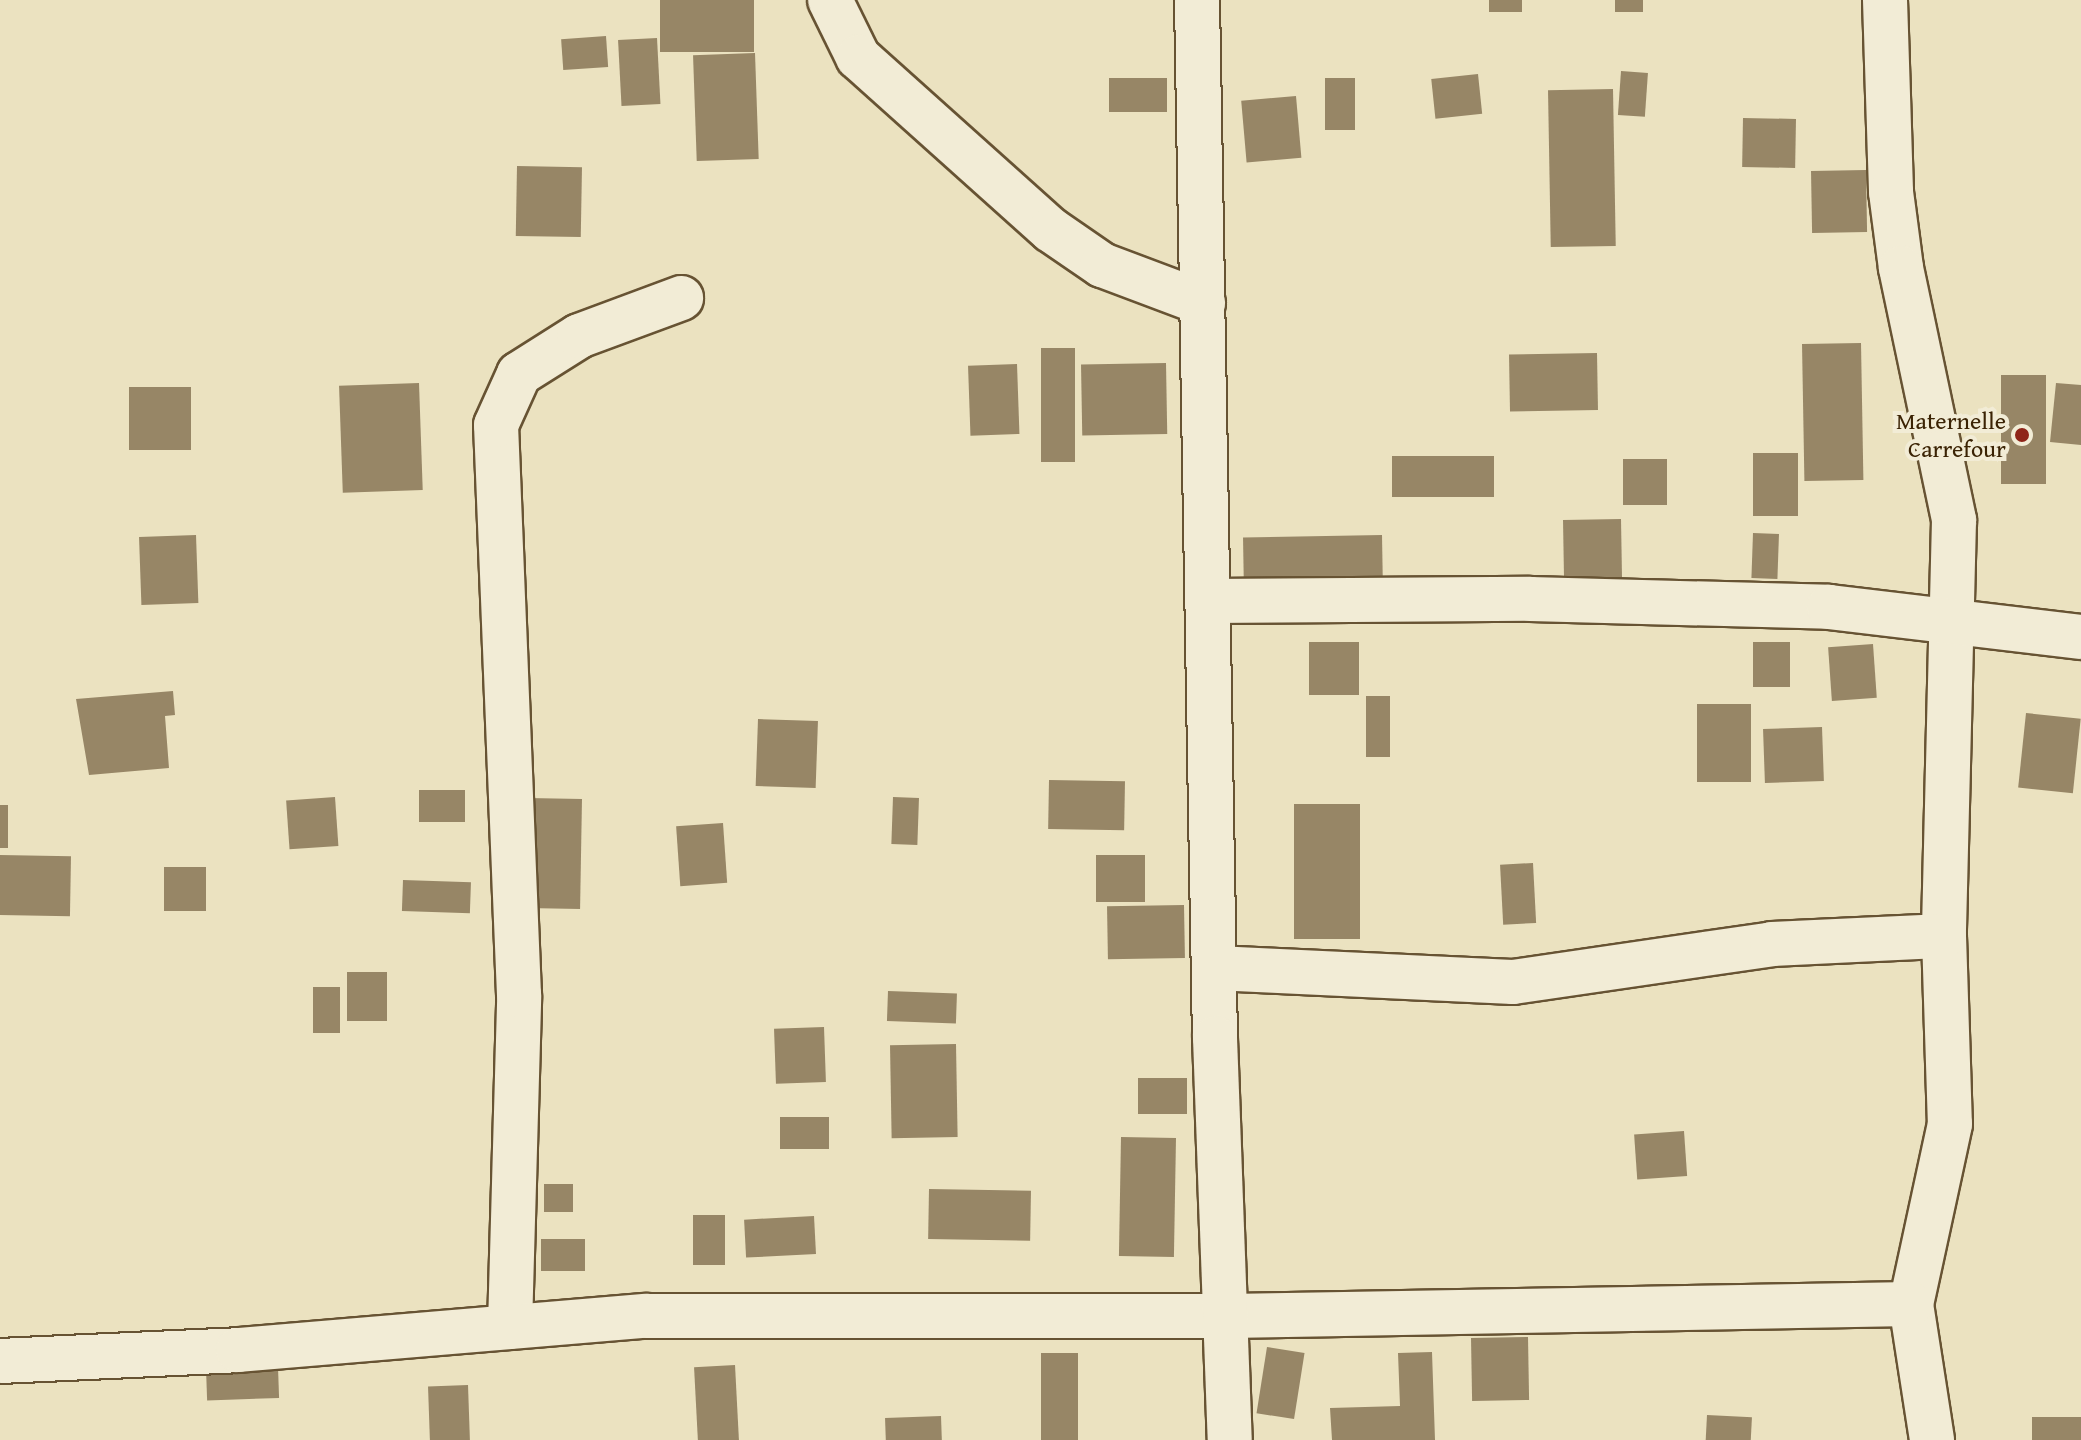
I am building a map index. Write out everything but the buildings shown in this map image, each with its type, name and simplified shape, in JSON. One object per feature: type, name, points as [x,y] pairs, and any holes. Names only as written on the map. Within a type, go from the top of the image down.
[{"type":"street","points":[[830,0],[858,57],[1051,230],[1102,265],[1203,303]]},
{"type":"street","points":[[1197,0],[1215,968],[1229,1316],[1230,1440]]},
{"type":"street","points":[[1885,0],[1891,192],[1954,520],[1956,617],[1944,936],[1950,1124],[1911,1304],[1932,1440]]},
{"type":"street","points":[[510,1327],[519,995],[496,425],[519,374],[579,336],[681,298]]},
{"type":"street","points":[[1209,601],[1684,602],[1956,617],[2032,634],[2081,637]]},
{"type":"street","points":[[1215,968],[1513,982],[1772,944],[1944,936]]},
{"type":"street","points":[[0,1361],[238,1350],[510,1327],[748,1314],[1229,1316],[1911,1304]]},
{"type":"place","name":"Maternelle Carrefour","points":[[2022,435]]}]
